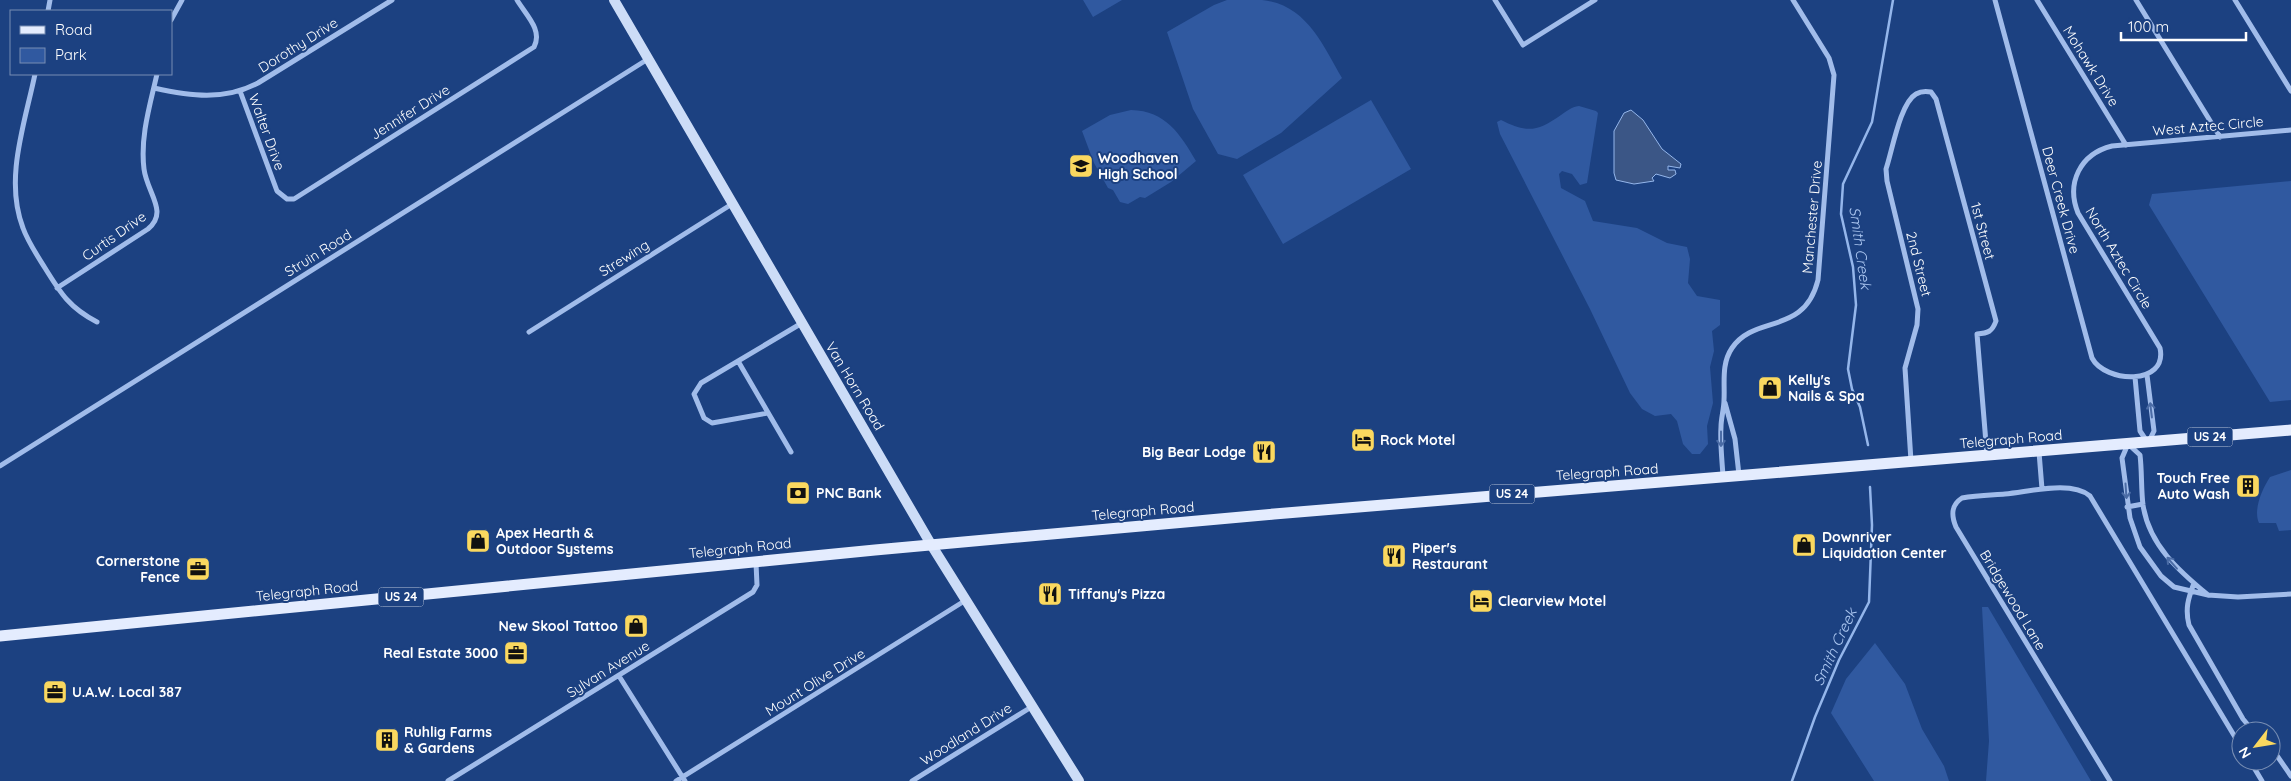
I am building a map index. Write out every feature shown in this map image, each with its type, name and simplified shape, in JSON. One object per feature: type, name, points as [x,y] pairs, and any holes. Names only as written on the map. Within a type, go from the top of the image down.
[{"type":"main road","name":"Van Horn Road","points":[[614,0],[932,546],[1079,781]]},
{"type":"main road","name":"Telegraph Road","points":[[0,636],[756,562],[1274,514],[2291,430]]},
{"type":"street","points":[[172,18],[182,0]]},
{"type":"street","name":"Dorothy Drive","points":[[240,91],[258,83],[392,0]]},
{"type":"street","name":"Jennifer Drive","points":[[291,199],[299,198],[313,186],[529,51],[538,41],[536,29],[517,0]]},
{"type":"street","points":[[1495,0],[1523,46],[1595,0]]},
{"type":"street","name":"Manchester Drive","points":[[1723,478],[1721,426],[1724,400],[1724,371],[1732,348],[1748,334],[1788,320],[1800,312],[1813,295],[1818,280],[1834,75],[1829,58],[1794,0]]},
{"type":"street","name":"Deer Creek Drive","points":[[1996,0],[2092,358],[2098,366],[2106,371],[2135,377],[2147,375]]},
{"type":"street","name":"Mohawk Drive","points":[[2036,0],[2126,145]]},
{"type":"street","points":[[2136,0],[2220,137]]},
{"type":"street","points":[[2235,0],[2291,91]]},
{"type":"street","name":"Struin Road","points":[[0,466],[648,59]]},
{"type":"street","points":[[35,75],[16,164],[15,190],[23,230],[64,299],[81,314],[97,322]]},
{"type":"street","name":"Curtis Drive","points":[[57,288],[148,229],[157,220],[158,211],[147,183],[142,155],[157,75]]},
{"type":"street","name":"Walter Drive","points":[[154,88],[181,94],[205,96],[223,95],[240,91],[277,191],[281,196],[291,199]]},
{"type":"street","name":"1st Street","points":[[1889,161],[1907,103],[1916,93],[1931,92],[1936,99],[1996,321],[1993,329],[1988,333],[1977,334],[1987,456]]},
{"type":"street","name":"West Aztec Circle","points":[[2126,145],[2291,130]]},
{"type":"street","name":"North Aztec Circle","points":[[2126,145],[2103,148],[2088,157],[2076,173],[2073,195],[2078,213],[2160,348],[2160,363],[2147,375]]},
{"type":"street","name":"2nd Street","points":[[1889,161],[1887,181],[1918,309],[1905,368],[1911,462]]},
{"type":"street","name":"Strewing","points":[[529,332],[732,204]]},
{"type":"street","points":[[768,413],[715,423],[708,422],[694,398],[696,389],[701,383],[802,323]]},
{"type":"street","points":[[738,361],[791,452]]},
{"type":"street","points":[[2135,377],[2140,431],[2148,443],[2154,431],[2147,375]]},
{"type":"street","name":"Manchester Drive","points":[[1724,400],[1735,439],[1739,476]]},
{"type":"street","points":[[2208,596],[2175,567],[2150,529],[2143,504],[2140,454],[2128,444],[2122,458],[2128,507],[2140,547],[2150,562],[2174,587],[2208,596],[2238,597],[2291,594]]},
{"type":"street","points":[[2039,452],[2042,489]]},
{"type":"street","name":"Bridgewood Lane","points":[[2110,781],[1953,521],[1954,506],[1962,498],[2042,489],[2079,490],[2086,492],[2094,501],[2231,730]]},
{"type":"street","points":[[2128,507],[2143,504]]},
{"type":"street","name":"Sylvan Avenue","points":[[448,781],[753,592],[757,585],[756,562]]},
{"type":"street","points":[[2194,583],[2186,612],[2193,634],[2245,721]]},
{"type":"street","name":"Mount Olive Drive","points":[[676,781],[684,779],[966,600]]},
{"type":"street","points":[[619,676],[684,779]]},
{"type":"street","name":"Woodland Drive","points":[[912,781],[1033,706]]},
{"type":"street","points":[[2281,762],[2291,776]]},
{"type":"green space","points":[[1083,0],[1122,0],[1093,17]]},
{"type":"green space","points":[[1227,0],[1262,0],[1277,3],[1290,9],[1311,28],[1328,52],[1342,78],[1281,133],[1237,159],[1218,154],[1193,109],[1167,32],[1214,5]]},
{"type":"green space","points":[[1371,100],[1411,169],[1283,244],[1243,175]]},
{"type":"green space","points":[[1579,106],[1598,113],[1587,183],[1580,185],[1572,174],[1562,171],[1559,174],[1561,188],[1585,201],[1593,221],[1637,228],[1667,243],[1687,247],[1690,259],[1688,283],[1697,296],[1720,300],[1720,325],[1712,331],[1714,351],[1710,367],[1713,403],[1707,426],[1708,444],[1700,454],[1692,454],[1683,444],[1677,421],[1671,414],[1655,416],[1642,409],[1630,393],[1590,309],[1500,134],[1497,122],[1501,120],[1518,127],[1532,129],[1545,125],[1569,109]]},
{"type":"green space","points":[[1131,110],[1143,111],[1163,119],[1178,133],[1196,161],[1171,182],[1145,198],[1140,197],[1128,204],[1120,202],[1113,190],[1108,188],[1094,163],[1082,131],[1110,115]]},
{"type":"green space","points":[[2291,181],[2291,400],[2270,402],[2149,205],[2152,194]]},
{"type":"green space","points":[[2291,470],[2291,530],[2279,531],[2276,523],[2259,523],[2257,518],[2258,506],[2261,493],[2270,477]]},
{"type":"green space","points":[[1982,607],[1988,607],[2091,781],[1986,781],[1989,741]]},
{"type":"green space","points":[[1875,643],[1905,684],[1922,729],[1944,766],[1949,781],[1874,781],[1831,713],[1846,679]]},
{"type":"shaded area","points":[[1631,110],[1643,120],[1662,149],[1681,164],[1680,168],[1668,166],[1668,170],[1675,170],[1676,174],[1670,178],[1656,174],[1652,178],[1654,181],[1634,184],[1616,180],[1614,173],[1614,131],[1624,113]]},
{"type":"waterway","name":"Smith Creek","points":[[1868,445],[1860,407],[1852,389],[1848,369],[1856,305],[1853,267],[1841,214],[1843,184],[1872,122],[1893,0]]},
{"type":"waterway","name":"Smith Creek","points":[[1792,781],[1815,717],[1839,660],[1869,602],[1872,525],[1870,487]]},
{"type":"place","name":"Woodhaven High School","points":[[1081,166]]},
{"type":"place","name":"Kelly's Nails & Spa","points":[[1770,388]]},
{"type":"place","name":"Rock Motel","points":[[1363,440]]},
{"type":"place","name":"Big Bear Lodge","points":[[1264,452]]},
{"type":"place","name":"Touch Free Auto Wash","points":[[2248,486]]},
{"type":"place","name":"PNC Bank","points":[[798,493]]},
{"type":"place","name":"Apex Hearth & Outdoor Systems","points":[[478,541]]},
{"type":"place","name":"Downriver Liquidation Center","points":[[1804,545]]},
{"type":"place","name":"Piper's Restaurant","points":[[1394,556]]},
{"type":"place","name":"Cornerstone Fence","points":[[198,569]]},
{"type":"place","name":"Tiffany's Pizza","points":[[1050,594]]},
{"type":"place","name":"Clearview Motel","points":[[1481,601]]},
{"type":"place","name":"New Skool Tattoo","points":[[636,626]]},
{"type":"place","name":"Real Estate 3000","points":[[516,653]]},
{"type":"place","name":"U.A.W. Local 387","points":[[55,692]]},
{"type":"place","name":"Ruhlig Farms & Gardens","points":[[387,740]]}]
